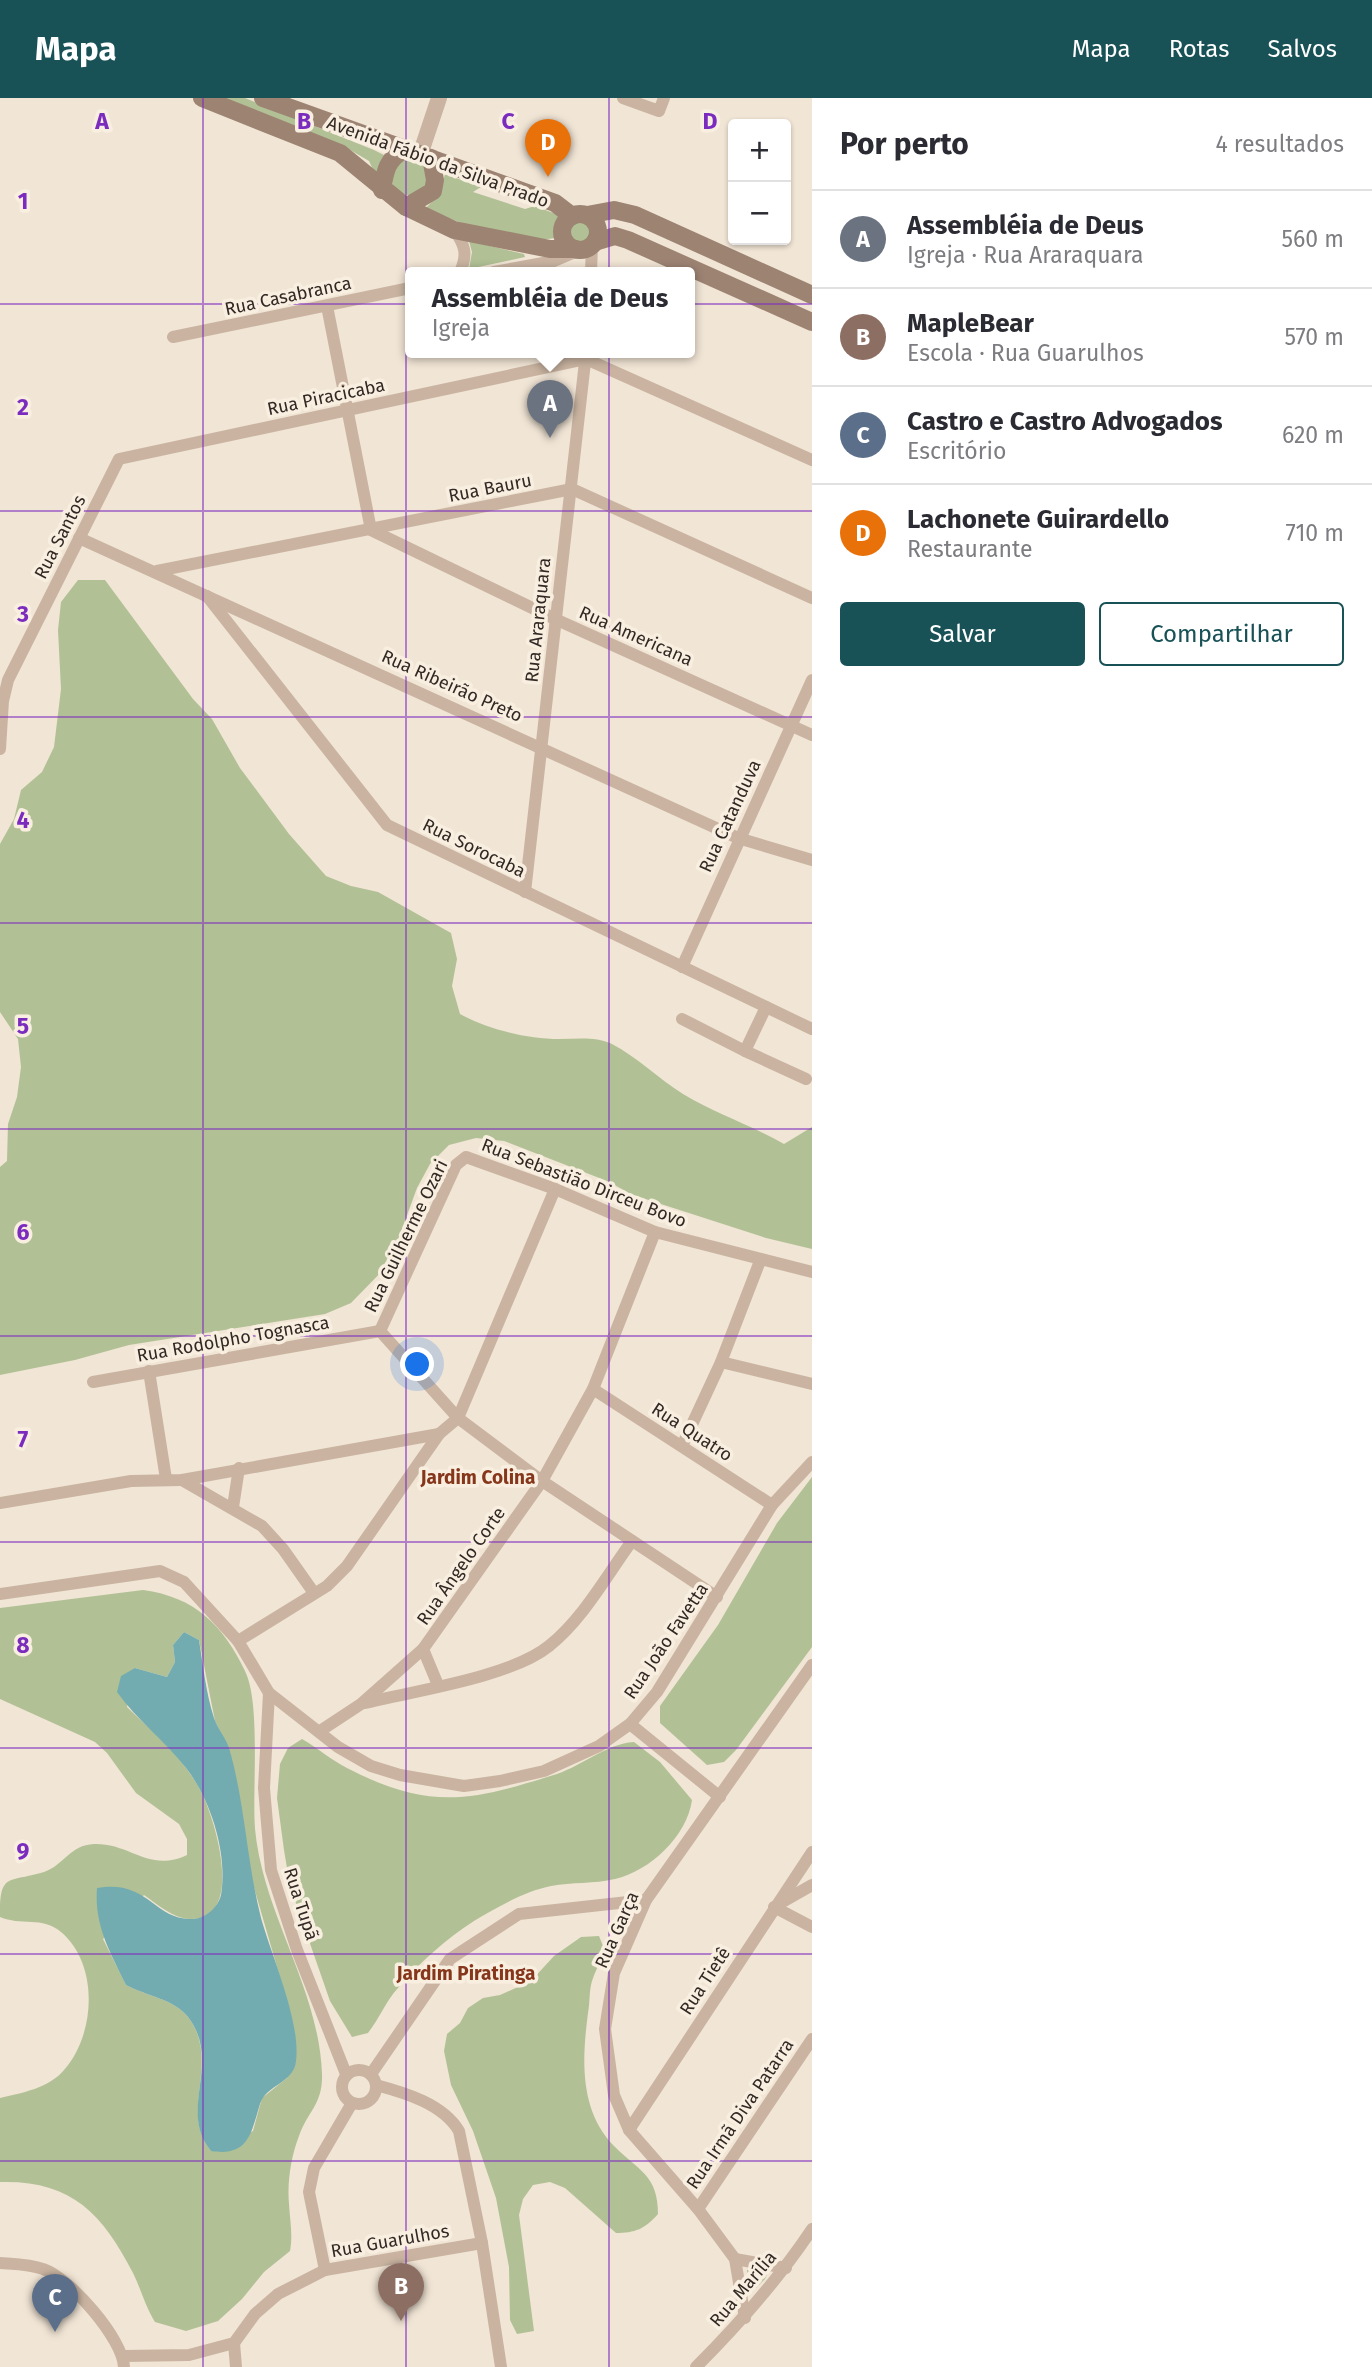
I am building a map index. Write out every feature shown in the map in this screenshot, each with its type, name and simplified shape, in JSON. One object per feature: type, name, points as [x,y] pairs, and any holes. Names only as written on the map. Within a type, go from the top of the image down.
[{"type":"main road","name":"Avenida Fábio da Silva Prado","points":[[202,98],[340,153],[406,207],[454,230],[550,249],[586,247],[615,236],[689,267]]},
{"type":"main road","name":"Avenida Fábio da Silva Prado","points":[[263,98],[555,203],[579,216]]},
{"type":"main road","points":[[382,190],[386,166],[394,155],[419,153],[435,180],[433,191],[406,207]]},
{"type":"main road","points":[[579,216],[597,227],[586,247],[566,242],[563,231],[579,216],[614,210],[635,215],[812,295]]},
{"type":"main road","name":"Avenida Fábio da Silva Prado","points":[[695,270],[812,322]]},
{"type":"street","points":[[419,153],[439,98]]},
{"type":"street","points":[[623,98],[659,111],[664,98]]},
{"type":"street","points":[[454,230],[465,245],[462,267]]},
{"type":"street","points":[[521,267],[554,261],[586,247],[590,267]]},
{"type":"street","name":"Rua Casabranca","points":[[173,338],[405,289]]},
{"type":"street","points":[[327,306],[371,530]]},
{"type":"street","name":"Rua Piracicaba","points":[[119,459],[577,358]]},
{"type":"street","name":"Rua Araraquara","points":[[525,892],[586,358]]},
{"type":"street","points":[[590,358],[812,460]]},
{"type":"street","name":"Rua Santos","points":[[0,749],[3,701],[8,680],[119,459]]},
{"type":"street","points":[[572,489],[812,597]]},
{"type":"street","name":"Rua Bauru","points":[[157,571],[572,489]]},
{"type":"street","name":"Rua Americana","points":[[371,530],[555,619],[812,735]]},
{"type":"street","name":"Rua Ribeirão Preto","points":[[79,538],[157,571],[738,838],[812,860]]},
{"type":"street","name":"Rua Sorocaba","points":[[205,593],[387,825],[812,1029]]},
{"type":"street","name":"Rua Catanduva","points":[[682,967],[738,838],[812,680]]},
{"type":"street","points":[[745,1051],[765,1007]]},
{"type":"street","points":[[682,1019],[806,1079]]},
{"type":"street","name":"Rua Sebastião Dirceu Bovo","points":[[466,1157],[555,1189],[655,1232],[760,1261],[812,1272]]},
{"type":"street","name":"Rua Guilherme Ozari","points":[[380,1331],[456,1165],[466,1157]]},
{"type":"street","points":[[238,1641],[327,1586],[347,1566],[439,1434],[458,1418],[555,1189]]},
{"type":"street","name":"Rua Ângelo Corte","points":[[320,1731],[361,1704],[423,1649],[542,1481],[593,1389],[655,1232]]},
{"type":"street","points":[[682,1446],[721,1362],[760,1261]]},
{"type":"street","points":[[380,1331],[458,1418],[542,1481],[717,1597]]},
{"type":"street","name":"Rua Rodolpho Tognasca","points":[[93,1382],[380,1331]]},
{"type":"street","points":[[721,1362],[812,1384]]},
{"type":"street","points":[[149,1371],[166,1479]]},
{"type":"street","name":"Rua Quatro","points":[[593,1389],[772,1505]]},
{"type":"street","points":[[0,1503],[131,1481],[182,1480],[439,1434]]},
{"type":"street","name":"Rua João Favetta","points":[[0,1594],[160,1571],[184,1581],[238,1641],[269,1693],[338,1747],[370,1766],[400,1775],[464,1786],[544,1771],[599,1746],[630,1724],[657,1692],[772,1505],[812,1462]]},
{"type":"street","points":[[233,1507],[239,1468]]},
{"type":"street","points":[[182,1480],[262,1526],[314,1593]]},
{"type":"street","points":[[361,1704],[526,1660],[548,1647],[568,1628],[632,1541]]},
{"type":"street","points":[[423,1649],[438,1685]]},
{"type":"street","name":"Rua Garça","points":[[745,2318],[735,2259],[698,2209],[629,2130],[614,2095],[605,2029],[614,1973],[646,1900],[812,1665]]},
{"type":"street","name":"Rua Tupã","points":[[269,1693],[264,1788],[271,1870],[297,1950],[346,2074]]},
{"type":"street","points":[[630,1724],[720,1797]]},
{"type":"street","name":"Rua Tietê","points":[[629,2130],[812,1852]]},
{"type":"street","points":[[774,1907],[812,1885]]},
{"type":"street","points":[[352,2103],[369,2101],[374,2080],[450,1959],[519,1914],[646,1900]]},
{"type":"street","points":[[774,1907],[812,1927]]},
{"type":"street","name":"Rua Irmã Diva Patarra","points":[[698,2209],[812,2039]]},
{"type":"street","points":[[352,2103],[341,2091],[346,2074],[361,2069],[374,2080],[405,2092],[451,2117],[459,2131],[482,2243],[501,2367]]},
{"type":"street","points":[[325,2270],[309,2192],[314,2168],[352,2103]]},
{"type":"street","name":"Rua Marília","points":[[696,2367],[745,2318],[786,2268],[812,2229]]},
{"type":"street","name":"Rua Guarulhos","points":[[234,2343],[255,2314],[278,2294],[325,2270],[482,2243]]},
{"type":"street","points":[[735,2259],[786,2268]]},
{"type":"street","points":[[0,2263],[45,2269],[71,2286],[86,2301],[124,2361],[190,2355],[234,2343],[236,2367]]},
{"type":"green space","points":[[225,98],[245,98],[374,150],[384,155],[380,172],[375,174],[369,161],[340,144]]},
{"type":"green space","points":[[409,159],[422,164],[427,177],[422,190],[409,195],[396,190],[391,177],[396,164]]},
{"type":"green space","points":[[445,174],[481,187],[473,192],[525,209],[535,206],[561,216],[559,237],[528,239],[491,232],[426,208],[440,193]]},
{"type":"green space","points":[[580,220],[588,223],[591,231],[588,239],[580,242],[572,239],[569,231],[572,223]]},
{"type":"green space","points":[[469,241],[524,254],[525,257],[469,267],[472,252]]},
{"type":"green space","points":[[78,580],[105,580],[193,699],[212,719],[240,768],[289,834],[326,876],[351,886],[378,892],[451,933],[457,959],[452,986],[460,1014],[495,1029],[521,1035],[547,1039],[606,1041],[683,1094],[784,1144],[812,1127],[812,1249],[766,1238],[633,1195],[607,1181],[504,1141],[476,1138],[449,1145],[430,1164],[417,1188],[389,1264],[351,1303],[325,1314],[129,1345],[75,1360],[0,1375],[0,1167],[7,1161],[8,1124],[17,1097],[21,1067],[18,1039],[0,1012],[0,844],[14,819],[21,790],[42,772],[54,747],[61,689],[58,630],[61,602]]},
{"type":"green space","points":[[812,1477],[812,1647],[736,1750],[724,1762],[707,1765],[660,1723],[660,1706],[718,1625],[777,1523]]},
{"type":"green space","points":[[143,1590],[178,1599],[217,1627],[245,1671],[250,1686],[254,1725],[254,1812],[260,1860],[268,1891],[311,2011],[319,2042],[322,2084],[318,2100],[299,2136],[292,2161],[289,2187],[290,2251],[264,2272],[242,2299],[218,2321],[186,2331],[155,2322],[121,2251],[96,2217],[81,2204],[46,2187],[0,2182],[0,2098],[43,2085],[64,2070],[75,2055],[82,2038],[89,1999],[82,1962],[61,1932],[47,1924],[0,1917],[4,1886],[14,1879],[51,1869],[73,1851],[86,1845],[107,1845],[162,1861],[187,1855],[187,1839],[179,1824],[136,1793],[107,1753],[95,1742],[0,1699],[0,1608]],"holes":[[[184,1632],[199,1640],[215,1721],[230,1752],[253,1884],[286,1998],[296,2047],[287,2078],[262,2098],[253,2131],[211,2151],[202,2136],[198,2120],[202,2069],[197,2034],[188,2017],[175,2006],[126,1985],[103,1939],[144,1895],[166,1911],[186,1919],[208,1914],[218,1903],[222,1887],[222,1868],[214,1828],[204,1798],[180,1761],[127,1707],[135,1668],[167,1677],[175,1662],[173,1645]]]},
{"type":"green space","points":[[302,1739],[341,1765],[376,1782],[427,1796],[451,1797],[500,1790],[557,1774],[604,1751],[634,1742],[660,1762],[692,1800],[689,1813],[675,1839],[653,1860],[628,1875],[615,1879],[541,1888],[511,1900],[474,1921],[433,1952],[415,1970],[394,1993],[368,2033],[352,2037],[330,2001],[290,1886],[277,1798],[280,1764],[288,1748]]},
{"type":"green space","points":[[599,1936],[605,1951],[591,1985],[585,2048],[584,2066],[589,2100],[594,2117],[603,2132],[651,2182],[655,2190],[658,2214],[639,2229],[616,2233],[565,2188],[550,2182],[533,2185],[523,2199],[519,2215],[534,2331],[517,2334],[510,2320],[509,2267],[496,2198],[473,2131],[451,2085],[444,2051],[447,2034],[460,2023],[468,2008],[483,1998],[500,1995],[531,1981],[554,1956],[581,1937]]},
{"type":"green space","points":[[747,2270],[768,2272],[765,2279],[750,2294]]},
{"type":"water","points":[[184,1632],[199,1640],[211,1708],[230,1751],[256,1897],[290,2009],[296,2045],[294,2068],[263,2098],[246,2141],[233,2150],[224,2152],[211,2151],[202,2135],[198,2119],[202,2052],[198,2034],[188,2017],[175,2006],[126,1985],[104,1938],[97,1901],[97,1888],[127,1889],[177,1917],[195,1919],[210,1912],[221,1895],[223,1879],[220,1845],[203,1796],[178,1758],[117,1692],[121,1676],[135,1668],[167,1677],[175,1662],[173,1645]]},
{"type":"place","name":"Lachonete Guirardello","points":[[548,177]]},
{"type":"place","name":"Assembléia de Deus","points":[[550,438]]},
{"type":"place","name":"MapleBear","points":[[401,2321]]},
{"type":"place","name":"Castro e Castro Advogados","points":[[55,2332]]},
{"type":"district","name":"Jardim Colina","points":[[478,1477]]},
{"type":"district","name":"Jardim Piratinga","points":[[466,1973]]}]
